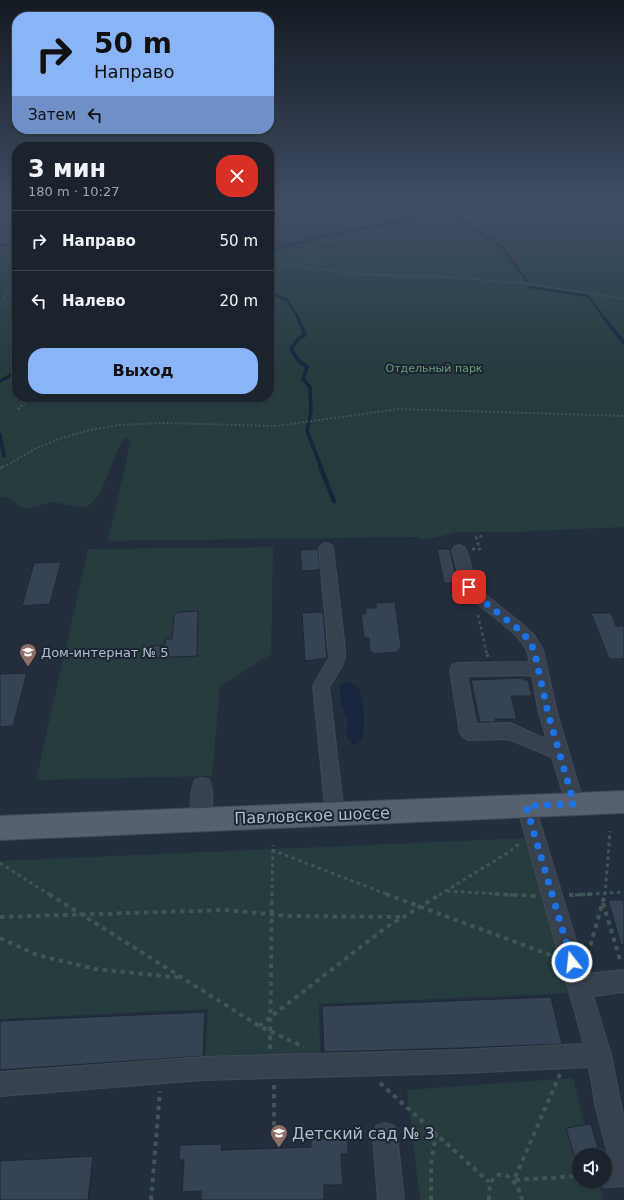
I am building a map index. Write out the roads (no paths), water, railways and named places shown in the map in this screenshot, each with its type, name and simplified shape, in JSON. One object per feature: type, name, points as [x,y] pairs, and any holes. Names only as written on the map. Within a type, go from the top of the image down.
[{"type":"main road","name":"Павловское шоссе","points":[[0,828],[624,802]]},
{"type":"lane","points":[[326,548],[337,658],[322,686],[335,814]]},
{"type":"lane","points":[[459,550],[469,587],[473,593],[517,628],[528,639],[534,650],[559,752],[574,804]]},
{"type":"lane","points":[[538,668],[458,670],[469,732],[510,731],[525,739],[559,752]]},
{"type":"lane","points":[[201,819],[202,786]]},
{"type":"lane","points":[[526,806],[552,896],[580,959],[579,986],[599,1055],[608,1108],[624,1165]]},
{"type":"lane","points":[[579,986],[623,973]]},
{"type":"lane","points":[[0,1084],[162,1072],[272,1066],[360,1065],[599,1055]]},
{"type":"lane","points":[[384,1135],[391,1200]]},
{"type":"lane","points":[[612,1174],[624,1173]]},
{"type":"water","points":[[347,682],[358,685],[362,698],[364,725],[361,740],[357,744],[352,744],[348,740],[346,731],[348,724],[342,706],[339,686],[342,683]]},
{"type":"waterway","points":[[511,259],[527,281]]},
{"type":"waterway","points":[[530,287],[588,296],[605,319]]},
{"type":"waterway","points":[[274,294],[287,300],[299,319]]},
{"type":"waterway","points":[[298,318],[305,335],[299,338],[291,349],[298,360],[307,367],[303,379],[310,387],[311,411],[307,431],[321,467]]},
{"type":"waterway","points":[[604,318],[624,343]]},
{"type":"waterway","points":[[0,381],[12,375]]},
{"type":"waterway","points":[[0,435],[4,456]]},
{"type":"waterway","points":[[320,466],[334,501]]},
{"type":"place","name":"Дом-интернат № 5","points":[[28,667]]},
{"type":"place","name":"Детский сад № 3","points":[[279,1148]]},
{"type":"park label","name":"Отдельный парк","points":[[434,368]]}]
